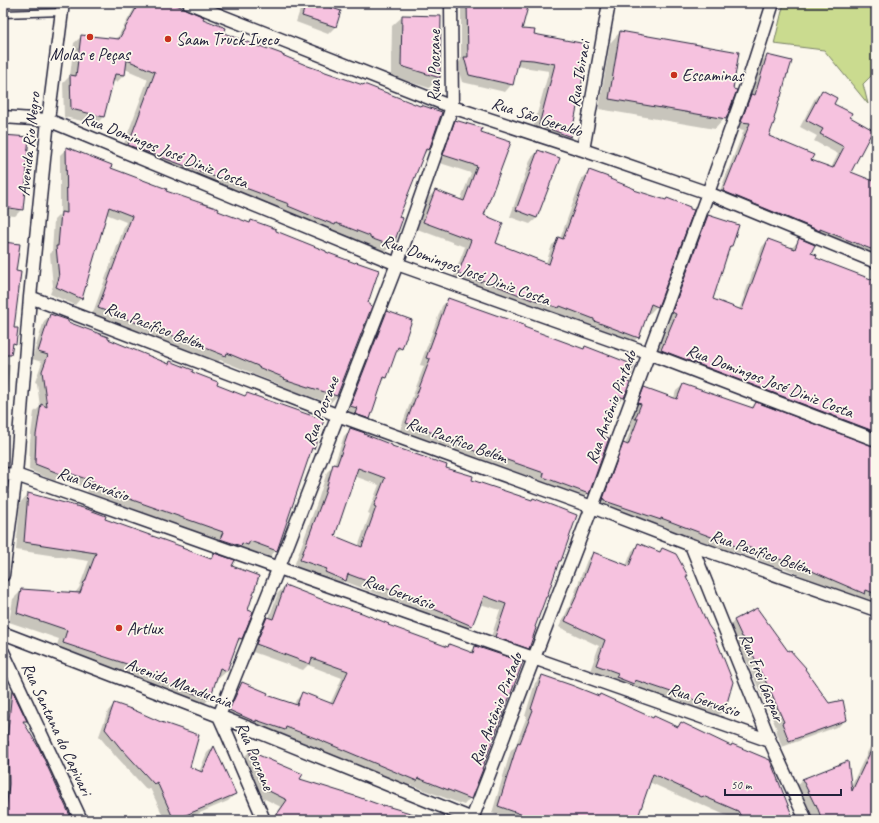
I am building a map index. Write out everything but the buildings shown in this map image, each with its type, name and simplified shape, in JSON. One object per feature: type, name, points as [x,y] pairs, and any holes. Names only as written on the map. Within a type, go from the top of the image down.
[{"type":"street","name":"Rua São Geraldo","points":[[189,3],[452,107],[708,193],[876,262]]},
{"type":"street","name":"Rua Pocrane","points":[[264,820],[219,716],[279,567],[397,264],[452,107],[451,3]]},
{"type":"street","name":"Rua Ibiraci","points":[[583,150],[609,3]]},
{"type":"street","name":"Rua Antônio Pintado","points":[[474,819],[592,507],[708,193],[751,72],[773,3]]},
{"type":"street","name":"Avenida Rio Negro","points":[[3,575],[16,475],[30,297],[48,120],[63,8]]},
{"type":"street","name":"Rua Domingos José Diniz Costa","points":[[3,117],[48,120],[397,264],[648,353],[876,440]]},
{"type":"street","name":"Rua Pacífico Belém","points":[[30,297],[337,415],[592,507],[690,545],[876,610]]},
{"type":"street","name":"Rua Gervásio","points":[[3,474],[16,475],[770,741]]},
{"type":"street","name":"Rua Frei Gaspar","points":[[690,545],[770,741],[806,820]]},
{"type":"street","name":"Avenida Manducaia","points":[[3,634],[219,716],[452,815],[474,819]]},
{"type":"street","name":"Rua Santana do Capivari","points":[[3,652],[81,820]]},
{"type":"lane","points":[[3,14],[63,8]]},
{"type":"green space","points":[[784,3],[876,3],[876,71],[863,84],[868,104],[824,50],[774,44]]},
{"type":"place","name":"Molas e Peças","points":[[90,37]]},
{"type":"place","name":"Saam Truck Iveco","points":[[168,39]]},
{"type":"place","name":"Escaminas","points":[[674,75]]},
{"type":"place","name":"Artlux","points":[[119,628]]}]
